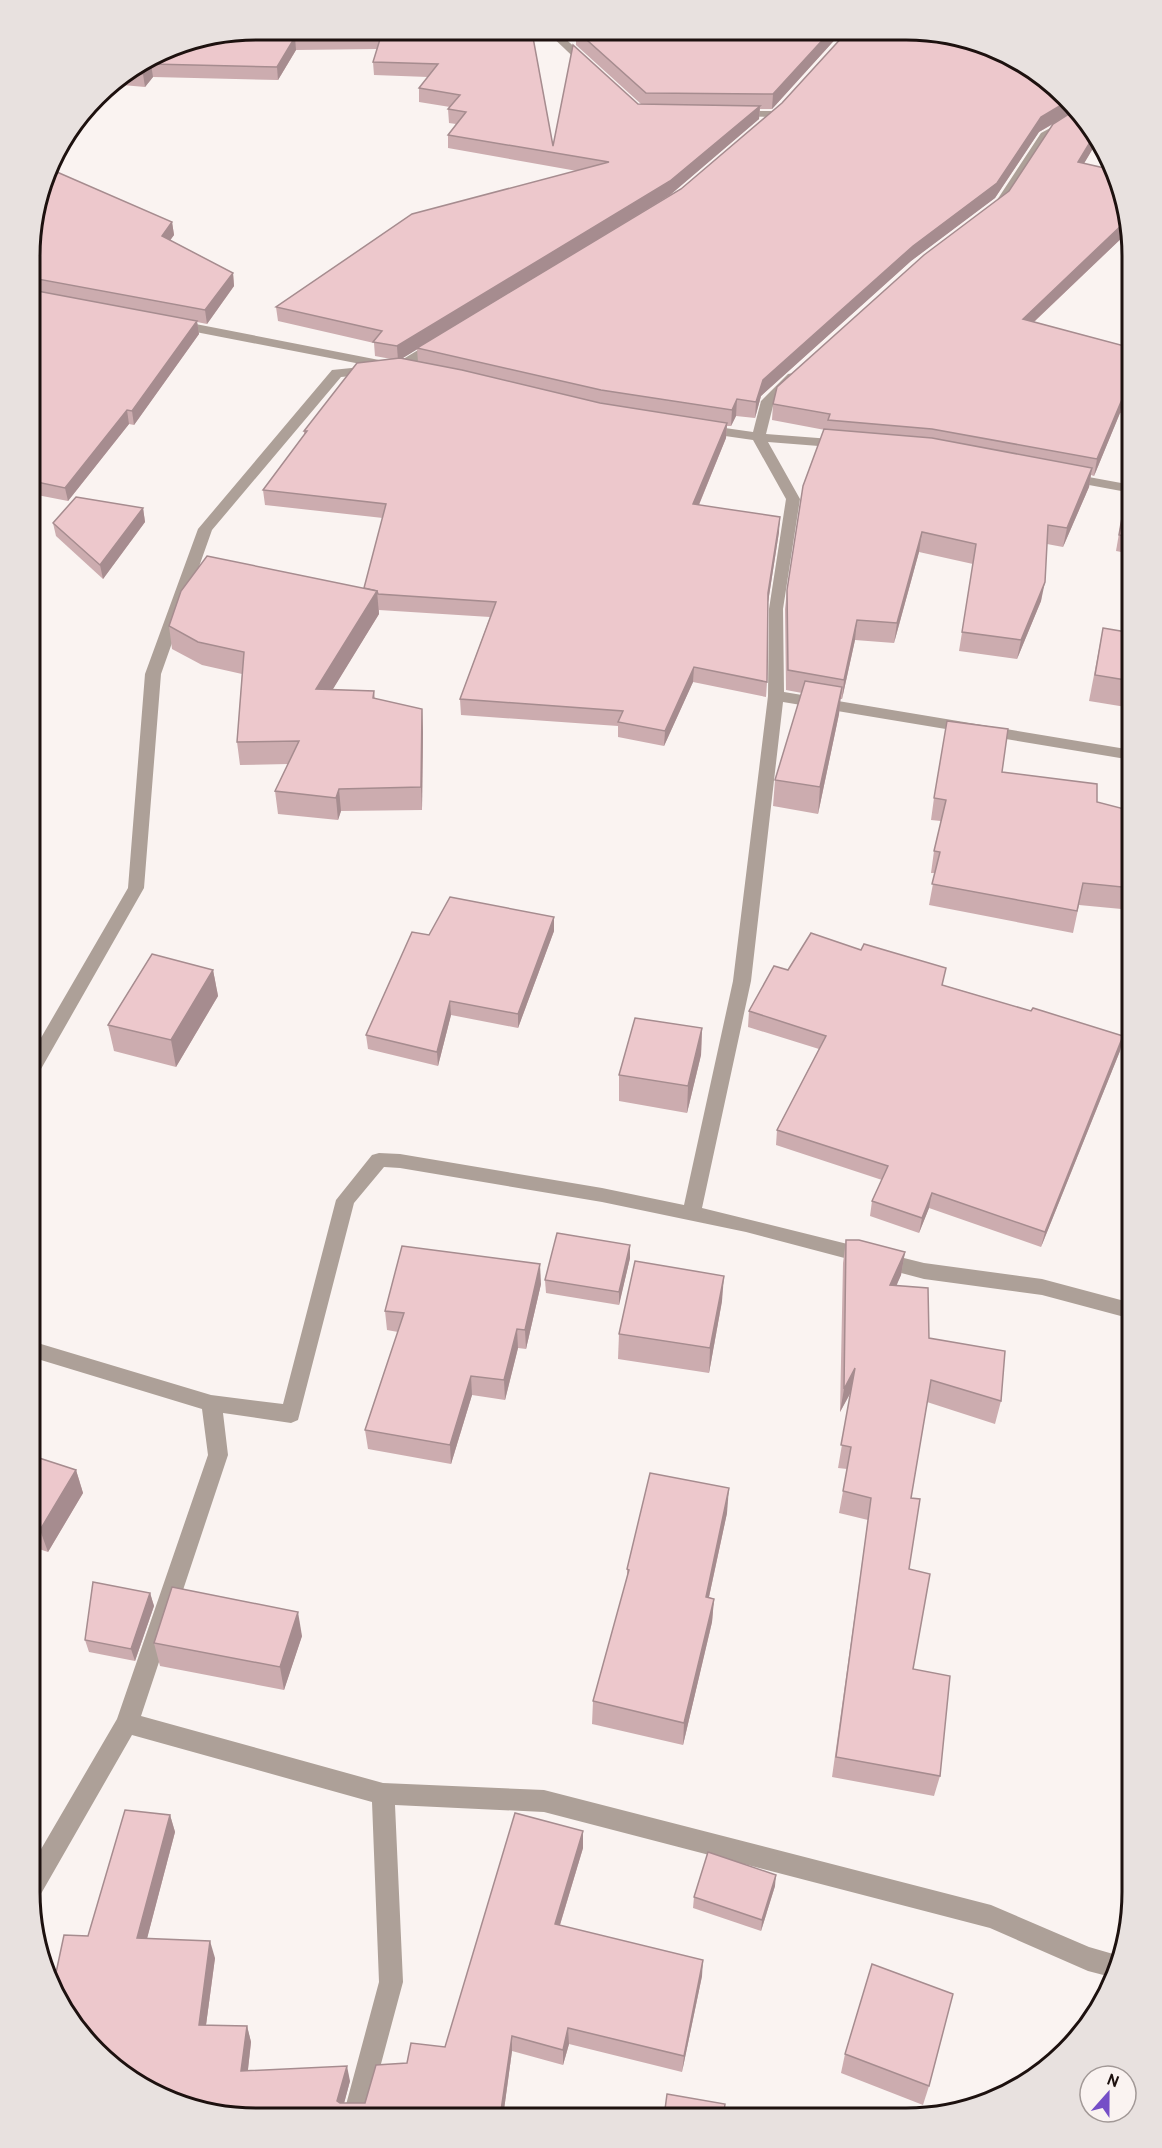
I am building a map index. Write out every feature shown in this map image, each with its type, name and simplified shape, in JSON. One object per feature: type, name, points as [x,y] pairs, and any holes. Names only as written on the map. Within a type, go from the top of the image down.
[{"type":"street","points":[[561,40],[595,71]]},
{"type":"street","points":[[720,114],[779,110],[759,129]]},
{"type":"street","points":[[982,216],[1001,202],[1045,135],[1072,119]]},
{"type":"street","points":[[158,321],[420,372]]},
{"type":"street","points":[[40,1055],[136,888],[153,674],[205,529],[337,373],[398,368],[450,337]]},
{"type":"street","points":[[691,1215],[742,981],[776,696],[776,609],[793,499],[758,437],[768,401],[802,369]]},
{"type":"street","points":[[690,426],[758,437],[861,446]]},
{"type":"street","points":[[1053,474],[1122,487]]},
{"type":"street","points":[[776,696],[1122,753]]},
{"type":"street","points":[[40,1352],[211,1404],[291,1414],[345,1200],[379,1160],[400,1161],[591,1193],[746,1225],[924,1271],[1042,1287],[1122,1308]]},
{"type":"street","points":[[40,1874],[127,1723],[218,1455],[211,1404]]},
{"type":"street","points":[[127,1723],[383,1794],[544,1801],[991,1917],[1088,1959],[1109,1965]]},
{"type":"street","points":[[357,2108],[391,1982],[383,1794]]},
{"type":"building","points":[[293,40],[277,67],[159,64],[187,52],[228,42]]},
{"type":"building","points":[[380,40],[533,40],[553,146],[573,45],[638,104],[760,106],[670,181],[397,346],[373,342],[382,331],[276,307],[412,214],[609,162],[448,135],[466,112],[448,109],[460,95],[419,88],[438,64],[373,62]]},
{"type":"building","points":[[587,40],[822,40],[773,94],[646,93]]},
{"type":"building","points":[[840,40],[905,40],[934,42],[988,57],[1013,69],[1037,85],[1060,106],[1041,117],[997,183],[913,246],[763,380],[756,402],[737,399],[732,410],[601,390],[417,348],[681,189],[782,103]]},
{"type":"building","points":[[1068,114],[1089,143],[1078,162],[1102,167],[1110,187],[1120,227],[1023,319],[1122,345],[1122,399],[1097,459],[932,429],[828,420],[830,414],[773,404],[777,387],[924,255],[1009,191],[1053,124]]},
{"type":"building","points":[[58,172],[172,222],[162,236],[233,273],[205,310],[40,279],[42,228]]},
{"type":"building","points":[[40,292],[197,321],[132,411],[127,410],[65,488],[40,483]]},
{"type":"building","points":[[400,358],[462,370],[600,403],[727,423],[693,504],[780,517],[768,593],[767,682],[694,667],[665,731],[618,722],[623,711],[460,699],[496,602],[378,594],[377,591],[364,588],[386,504],[263,490],[307,431],[304,431],[357,363]]},
{"type":"building","points":[[824,429],[932,438],[1092,468],[1067,528],[1048,525],[1045,582],[1021,640],[962,632],[976,544],[922,532],[897,623],[857,620],[844,680],[788,670],[787,590],[803,486]]},
{"type":"building","points":[[76,497],[143,508],[100,565],[53,523]]},
{"type":"building","points":[[1122,518],[1122,535],[1119,535]]},
{"type":"building","points":[[207,556],[377,591],[316,689],[374,691],[373,698],[422,709],[421,787],[339,789],[336,798],[275,791],[299,741],[237,742],[244,652],[198,642],[169,626],[181,591]]},
{"type":"building","points":[[1103,628],[1122,631],[1122,679],[1095,675]]},
{"type":"building","points":[[805,681],[842,687],[820,787],[775,780]]},
{"type":"building","points":[[947,721],[1008,729],[1002,772],[1097,784],[1097,802],[1122,808],[1122,887],[1083,883],[1077,911],[932,884],[940,852],[934,851],[946,800],[934,798]]},
{"type":"building","points":[[450,897],[554,917],[518,1014],[450,1001],[437,1052],[366,1035],[412,932],[429,935]]},
{"type":"building","points":[[811,933],[861,950],[864,944],[946,968],[942,985],[1031,1011],[1033,1008],[1122,1036],[1045,1232],[932,1193],[922,1218],[872,1201],[888,1166],[777,1130],[826,1036],[749,1011],[774,966],[788,970]]},
{"type":"building","points":[[152,954],[213,970],[171,1040],[108,1025]]},
{"type":"building","points":[[635,1018],[702,1028],[688,1086],[619,1075]]},
{"type":"building","points":[[557,1233],[630,1245],[619,1292],[545,1280]]},
{"type":"building","points":[[846,1240],[859,1240],[905,1252],[890,1285],[928,1288],[929,1338],[1005,1351],[1001,1401],[931,1380],[911,1498],[920,1499],[909,1569],[930,1574],[913,1669],[950,1676],[940,1776],[836,1757],[871,1498],[843,1491],[851,1447],[841,1445],[855,1368],[844,1389]]},
{"type":"building","points":[[402,1246],[540,1264],[525,1330],[517,1329],[504,1380],[471,1376],[450,1445],[365,1430],[404,1313],[385,1311]]},
{"type":"building","points":[[635,1261],[724,1276],[710,1348],[619,1334]]},
{"type":"building","points":[[40,1458],[76,1470],[40,1530]]},
{"type":"building","points":[[650,1473],[729,1488],[706,1597],[714,1599],[684,1723],[593,1701],[629,1570],[627,1569]]},
{"type":"building","points":[[93,1582],[150,1593],[131,1649],[85,1640]]},
{"type":"building","points":[[172,1587],[298,1612],[280,1667],[154,1643]]},
{"type":"building","points":[[125,1810],[170,1815],[137,1938],[210,1941],[199,2025],[247,2026],[241,2071],[347,2066],[337,2101],[340,2103],[365,2103],[376,2065],[407,2063],[411,2043],[445,2047],[515,1813],[583,1831],[555,1924],[703,1960],[684,2056],[568,2028],[563,2050],[512,2036],[501,2108],[257,2108],[228,2106],[174,2091],[149,2079],[125,2063],[94,2034],[69,1999],[56,1972],[64,1935],[88,1936]]},
{"type":"building","points":[[708,1852],[776,1875],[762,1920],[694,1897]]},
{"type":"building","points":[[872,1964],[953,1994],[929,2086],[845,2054]]},
{"type":"building","points":[[667,2094],[725,2104],[724,2108],[665,2108]]}]
